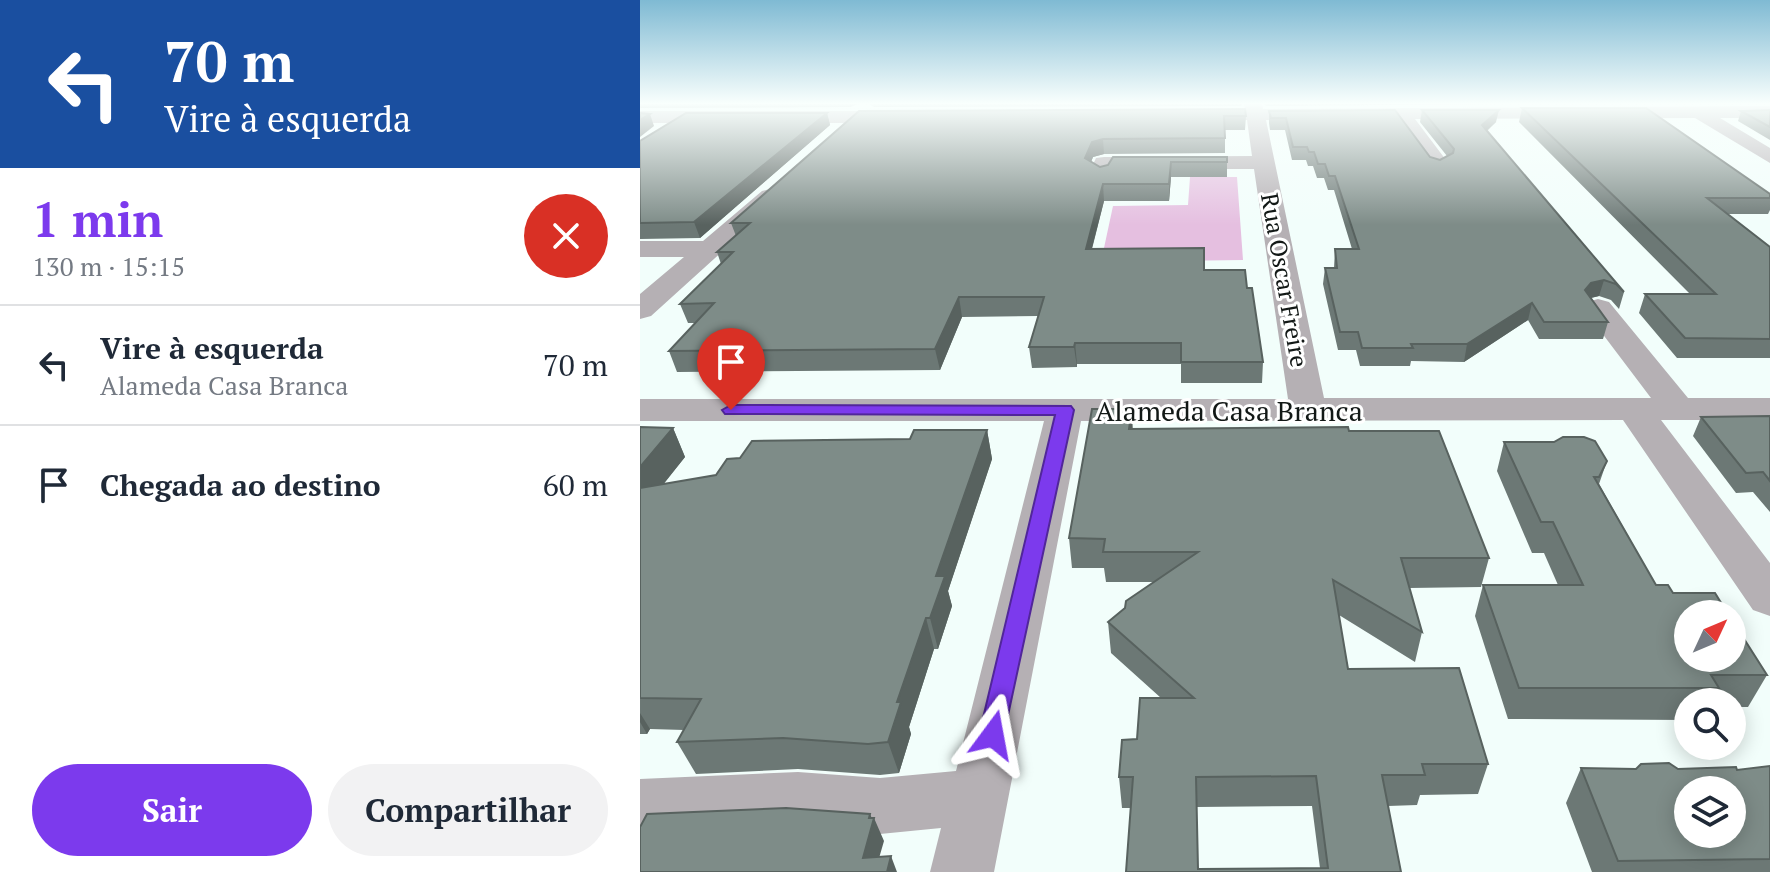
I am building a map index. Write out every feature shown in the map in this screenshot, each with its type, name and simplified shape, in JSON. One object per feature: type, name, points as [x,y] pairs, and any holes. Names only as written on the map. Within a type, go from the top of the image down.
[{"type":"street","name":"Rua Oscar Freire","points":[[1260,144],[1308,410]]},
{"type":"street","points":[[1423,144],[1438,164]]},
{"type":"street","points":[[1749,144],[1770,157]]},
{"type":"street","points":[[1100,173],[1104,163],[1263,162]]},
{"type":"street","points":[[640,310],[790,177]]},
{"type":"street","points":[[640,249],[711,249]]},
{"type":"street","points":[[1598,308],[1678,409]]},
{"type":"street","points":[[1634,409],[1770,598]]},
{"type":"street","name":"Alameda Casa Branca","points":[[640,410],[1770,409]]},
{"type":"street","points":[[962,872],[1065,410]]},
{"type":"street","points":[[640,807],[798,800],[880,806],[979,796]]},
{"type":"shaded area","points":[[1190,177],[1237,177],[1243,260],[1101,262],[1113,206],[1188,205]]},
{"type":"building","points":[[640,144],[790,144],[694,222],[640,223]]},
{"type":"building","points":[[822,144],[1091,144],[1085,158],[1100,167],[1108,165],[1113,157],[1227,157],[1227,162],[1171,162],[1169,184],[1103,184],[1086,249],[1204,248],[1204,270],[1245,270],[1247,288],[1252,288],[1263,362],[1181,362],[1181,343],[1075,343],[1074,347],[1029,347],[1044,297],[959,297],[935,349],[669,351],[714,303],[680,304],[733,252],[717,252],[750,223],[731,223]]},
{"type":"building","points":[[1292,144],[1420,144],[1430,157],[1440,160],[1453,153],[1450,144],[1498,144],[1624,292],[1616,284],[1604,280],[1591,283],[1585,290],[1608,322],[1544,322],[1532,303],[1467,344],[1362,348],[1358,332],[1340,332],[1325,268],[1337,268],[1335,249],[1359,249],[1335,176],[1329,176],[1325,164],[1318,164],[1314,152],[1309,152],[1307,147],[1293,147]]},
{"type":"building","points":[[1559,144],[1697,144],[1770,194],[1770,198],[1707,198],[1770,247],[1770,339],[1685,338],[1645,294],[1716,294]]},
{"type":"building","points":[[1092,409],[1132,409],[1129,429],[1348,427],[1349,431],[1439,431],[1489,558],[1401,558],[1422,632],[1333,580],[1348,669],[1459,668],[1488,764],[1422,764],[1425,775],[1382,775],[1401,872],[1126,872],[1133,777],[1119,777],[1122,740],[1137,739],[1140,698],[1194,698],[1108,622],[1125,608],[1126,601],[1198,552],[1103,552],[1105,539],[1069,538]],"holes":[[[1316,776],[1328,868],[1198,869],[1196,777]]]},
{"type":"building","points":[[1770,416],[1770,481],[1763,472],[1746,473],[1701,417]]},
{"type":"building","points":[[640,427],[673,428],[640,467]]},
{"type":"building","points":[[914,430],[987,430],[936,576],[945,576],[930,618],[926,618],[897,702],[901,702],[888,742],[868,744],[783,738],[677,742],[701,699],[640,698],[640,488],[716,475],[727,459],[740,458],[752,441],[910,439]]},
{"type":"building","points":[[1563,437],[1584,437],[1595,441],[1607,461],[1599,477],[1594,477],[1656,585],[1668,585],[1673,593],[1715,593],[1719,600],[1674,600],[1674,672],[1746,672],[1746,642],[1767,675],[1711,675],[1719,688],[1519,688],[1483,585],[1583,585],[1553,522],[1541,522],[1504,442],[1554,442]]},
{"type":"building","points":[[1669,763],[1678,769],[1736,767],[1737,770],[1770,766],[1770,859],[1618,861],[1581,768],[1636,769],[1641,764]]},
{"type":"building","points":[[786,808],[870,814],[869,818],[874,818],[863,858],[891,856],[887,872],[640,872],[640,827],[647,814]]},
{"type":"route","points":[[731,410],[1065,410],[993,735]]}]
